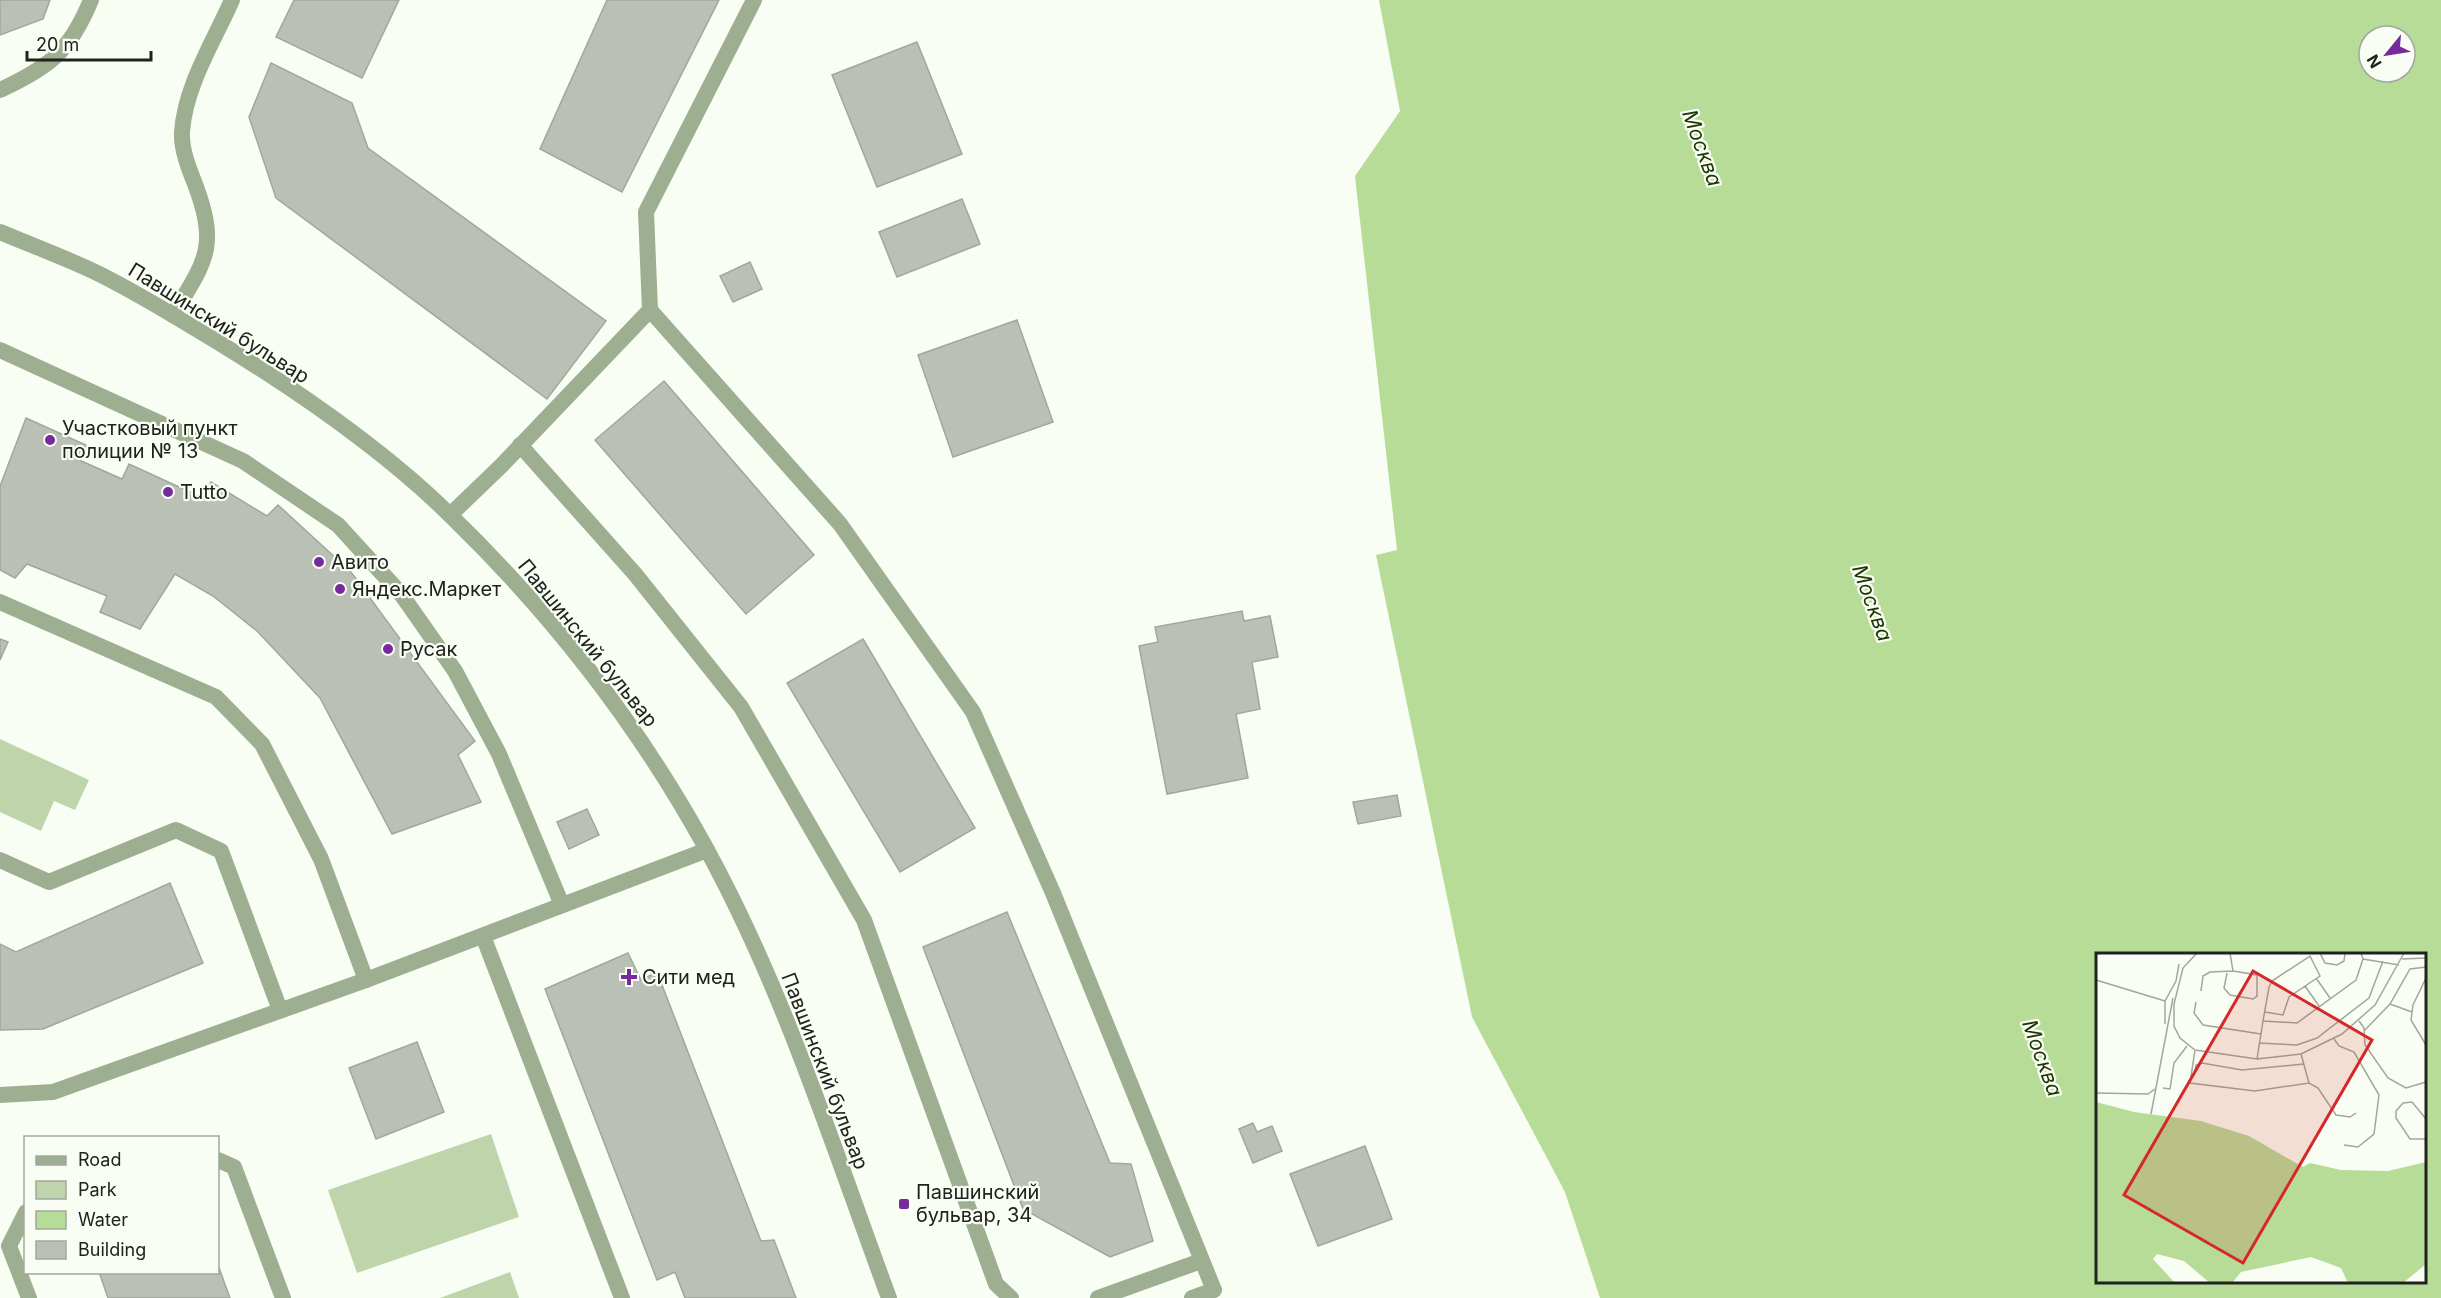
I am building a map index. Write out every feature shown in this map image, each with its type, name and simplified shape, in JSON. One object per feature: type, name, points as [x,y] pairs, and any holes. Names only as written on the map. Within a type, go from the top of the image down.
[{"type":"street","points":[[0,90],[46,67],[79,29],[91,0]]},
{"type":"street","points":[[173,315],[201,267],[209,236],[204,207],[188,166],[182,133],[190,93],[232,0]]},
{"type":"street","points":[[753,0],[646,213],[650,310],[840,524],[973,712],[1053,893],[1214,1290],[1192,1298]]},
{"type":"street","name":"Павшинский бульвар","points":[[0,232],[95,272],[173,315],[262,369],[376,452],[450,515],[533,603],[591,674],[652,757],[707,850],[758,956],[889,1298]]},
{"type":"street","points":[[450,515],[650,310]]},
{"type":"street","points":[[0,350],[243,461],[338,525],[401,594],[454,671],[499,754],[562,905]]},
{"type":"street","points":[[520,445],[635,574],[741,707],[858,910],[873,941],[996,1284],[1011,1298]]},
{"type":"street","points":[[0,602],[216,698],[262,744],[321,859],[366,980]]},
{"type":"street","points":[[0,860],[49,882],[176,830],[221,851],[280,1010]]},
{"type":"street","points":[[0,1095],[53,1092],[366,980],[707,850]]},
{"type":"street","points":[[483,936],[622,1298]]},
{"type":"street","points":[[219,1160],[234,1167],[283,1298]]},
{"type":"street","points":[[24,1216],[9,1246],[29,1298]]},
{"type":"street","points":[[1098,1298],[1201,1261]]},
{"type":"green space","points":[[0,739],[89,780],[75,810],[54,801],[41,831],[0,812]]},
{"type":"green space","points":[[491,1134],[519,1217],[357,1273],[328,1190]]},
{"type":"green space","points":[[510,1272],[519,1298],[440,1298]]},
{"type":"water","name":"Москва","points":[[1379,0],[2441,0],[2441,1298],[1600,1298],[1565,1192],[1472,1017],[1376,555],[1397,550],[1355,176],[1400,111]]},
{"type":"building","points":[[0,0],[50,0],[43,19],[0,35]]},
{"type":"building","points":[[294,0],[399,0],[362,78],[276,37]]},
{"type":"building","points":[[607,0],[719,0],[622,192],[540,149]]},
{"type":"building","points":[[917,42],[962,154],[877,187],[832,75]]},
{"type":"building","points":[[271,63],[352,103],[368,148],[606,321],[547,399],[276,198],[249,117]]},
{"type":"building","points":[[962,199],[980,244],[897,277],[879,232]]},
{"type":"building","points":[[750,262],[762,289],[733,302],[720,276]]},
{"type":"building","points":[[1017,320],[1053,422],[953,457],[918,355]]},
{"type":"building","points":[[664,381],[814,555],[746,614],[595,440]]},
{"type":"building","points":[[26,418],[86,445],[79,460],[122,479],[129,464],[201,497],[211,482],[267,516],[278,505],[351,572],[475,741],[458,755],[481,802],[392,834],[320,698],[257,631],[213,596],[175,574],[140,629],[100,612],[107,596],[27,564],[15,578],[0,570],[0,486]]},
{"type":"building","points":[[1242,611],[1244,621],[1270,616],[1278,657],[1252,662],[1260,709],[1236,714],[1248,778],[1167,794],[1139,646],[1158,642],[1155,627]]},
{"type":"building","points":[[0,639],[8,642],[0,660]]},
{"type":"building","points":[[863,639],[975,828],[900,872],[787,683]]},
{"type":"building","points":[[1397,795],[1401,816],[1358,824],[1353,802]]},
{"type":"building","points":[[587,809],[599,835],[569,849],[557,822]]},
{"type":"building","points":[[170,883],[203,963],[43,1029],[0,1030],[0,944],[16,952]]},
{"type":"building","points":[[1007,912],[1110,1163],[1131,1164],[1153,1241],[1110,1257],[1023,1209],[923,947]]},
{"type":"building","points":[[628,953],[641,980],[657,972],[761,1241],[774,1240],[796,1298],[685,1298],[675,1272],[657,1280],[545,989]]},
{"type":"building","points":[[417,1042],[444,1112],[376,1139],[349,1068]]},
{"type":"building","points":[[1253,1123],[1257,1132],[1272,1126],[1282,1151],[1253,1163],[1239,1129]]},
{"type":"building","points":[[1365,1146],[1392,1219],[1318,1246],[1290,1174]]},
{"type":"building","points":[[219,1268],[230,1298],[108,1298],[100,1274],[219,1274]]},
{"type":"place","name":"Участковый пункт полиции № 13","points":[[50,440]]},
{"type":"place","name":"Tutto","points":[[168,492]]},
{"type":"place","name":"Авито","points":[[319,562]]},
{"type":"place","name":"Яндекс.Маркет","points":[[340,589]]},
{"type":"place","name":"Русак","points":[[388,649]]},
{"type":"place","name":"Сити мед","points":[[629,977]]},
{"type":"place","name":"Павшинский бульвар, 34","points":[[904,1204]]}]
